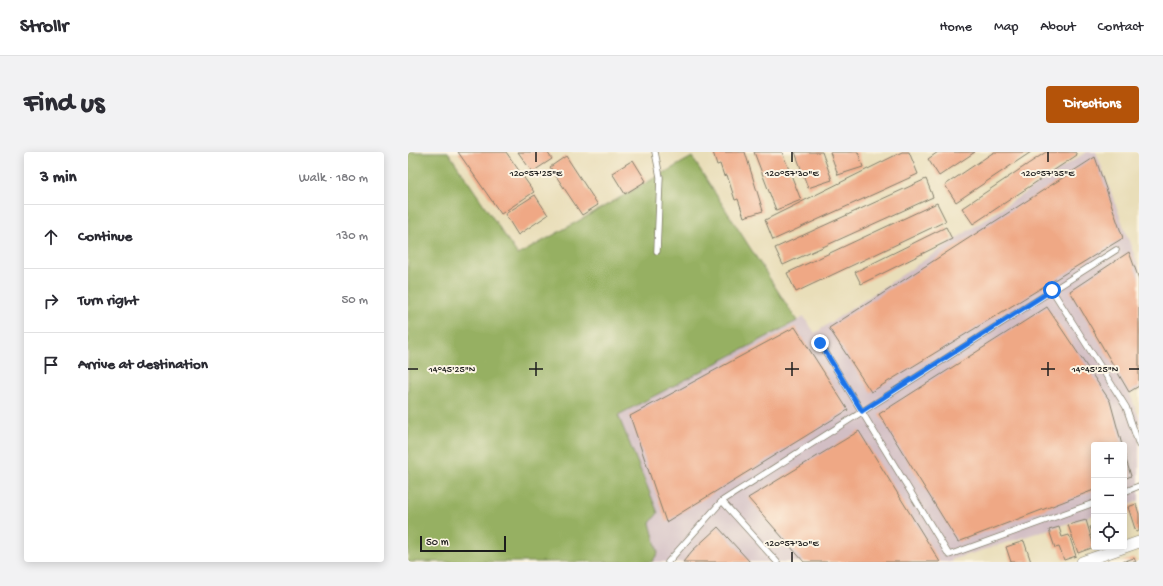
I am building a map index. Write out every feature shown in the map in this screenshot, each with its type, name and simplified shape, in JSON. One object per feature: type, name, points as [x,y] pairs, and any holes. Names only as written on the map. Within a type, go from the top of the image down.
[{"type":"street","points":[[1082,562],[1102,559],[1139,542]]},
{"type":"lane","points":[[655,152],[660,177],[657,251]]},
{"type":"lane","points":[[668,562],[722,501],[1116,250]]},
{"type":"lane","points":[[1052,290],[1126,408],[1139,445]]},
{"type":"lane","points":[[820,343],[949,555],[1091,504]]},
{"type":"lane","points":[[1127,491],[1139,486]]},
{"type":"lane","points":[[722,501],[777,562]]},
{"type":"shaded area","points":[[1086,152],[1096,152],[1139,268],[1139,389],[1130,394],[1139,418],[1139,501],[1127,505],[1127,442],[1091,442],[1091,516],[951,560],[952,562],[652,562],[658,553],[617,415],[804,317],[815,333]]},
{"type":"green space","points":[[408,152],[448,152],[518,255],[692,157],[797,321],[618,415],[658,513],[650,523],[658,553],[652,562],[408,562]]},
{"type":"building","points":[[458,152],[506,152],[534,192],[501,214]]},
{"type":"building","points":[[518,152],[547,152],[552,159],[532,172]]},
{"type":"building","points":[[713,152],[745,152],[763,211],[744,217],[738,199],[735,200],[727,175],[724,176],[720,164],[717,165]]},
{"type":"building","points":[[754,152],[782,152],[801,200],[776,210]]},
{"type":"building","points":[[795,152],[822,152],[832,180],[808,188]]},
{"type":"building","points":[[830,152],[858,152],[863,167],[838,175]]},
{"type":"building","points":[[902,152],[909,152],[918,174],[773,240],[765,220]]},
{"type":"building","points":[[938,152],[975,152],[939,176],[928,159]]},
{"type":"building","points":[[994,152],[1031,152],[956,202],[945,185]]},
{"type":"building","points":[[1046,152],[1075,152],[1077,155],[973,224],[962,208]]},
{"type":"building","points":[[566,156],[598,205],[582,215],[550,167]]},
{"type":"building","points":[[1095,157],[1123,238],[871,392],[829,328]]},
{"type":"building","points":[[633,160],[646,181],[625,194],[612,173]]},
{"type":"building","points":[[926,179],[933,197],[783,265],[775,248]]},
{"type":"building","points":[[535,195],[548,215],[518,235],[505,214]]},
{"type":"building","points":[[937,203],[946,221],[796,292],[787,273]]},
{"type":"building","points":[[946,227],[952,239],[861,284],[855,272]]},
{"type":"building","points":[[1129,252],[1139,279],[1139,386],[1129,392],[1070,291]]},
{"type":"building","points":[[1047,307],[1110,401],[1121,442],[1091,442],[1091,491],[958,542],[879,414]]},
{"type":"building","points":[[795,327],[848,410],[666,522],[630,416]]},
{"type":"building","points":[[859,431],[940,562],[804,562],[748,498]]},
{"type":"building","points":[[1127,463],[1131,476],[1127,478]]},
{"type":"building","points":[[1136,504],[1139,514],[1139,531],[1136,532],[1128,507]]},
{"type":"building","points":[[1086,520],[1091,537],[1091,548],[1078,553],[1068,525]]},
{"type":"building","points":[[718,527],[750,562],[683,562],[692,551]]},
{"type":"building","points":[[1059,527],[1062,537],[1069,535],[1076,556],[1064,560],[1059,547],[1055,548],[1049,530]]},
{"type":"building","points":[[1024,541],[1031,562],[1011,562],[1006,547]]},
{"type":"building","points":[[1134,558],[1136,562],[1122,562]]},
{"type":"route","points":[[820,343],[862,411],[1052,290]]}]
